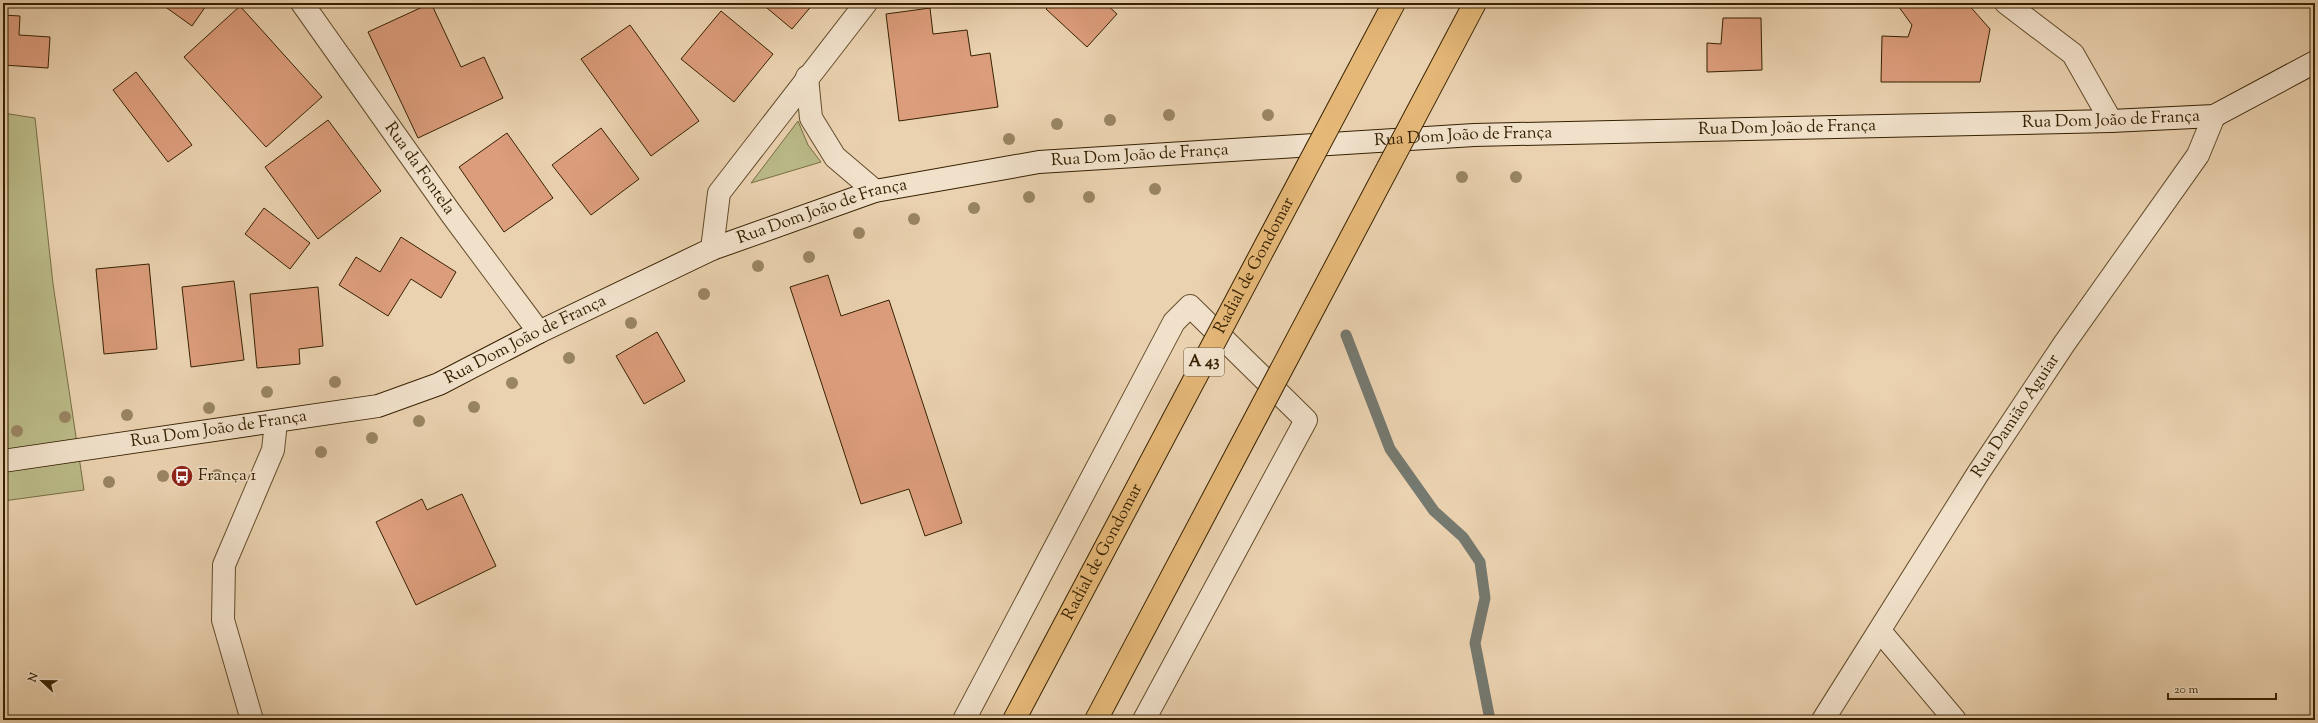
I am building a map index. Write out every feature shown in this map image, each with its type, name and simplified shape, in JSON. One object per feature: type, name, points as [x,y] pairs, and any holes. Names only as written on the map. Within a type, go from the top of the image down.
[{"type":"highway","name":"Radial de Gondomar","points":[[1014,720],[1394,3]]},
{"type":"highway","points":[[1096,720],[1475,3]]},
{"type":"street","name":"Rua da Fontela","points":[[302,3],[452,214],[539,332]]},
{"type":"street","points":[[712,249],[719,193],[807,77],[866,3]]},
{"type":"street","points":[[2006,3],[2073,54],[2111,121]]},
{"type":"street","name":"Rua Dom João de França","points":[[3,461],[378,406],[439,384],[539,332],[712,249],[875,191],[1039,162],[1474,135],[2111,121],[2214,116],[2315,62]]},
{"type":"street","points":[[807,77],[811,118],[835,157],[875,191]]},
{"type":"street","name":"Rua Damião Aguiar","points":[[1823,720],[1977,475],[2038,384],[2198,155],[2214,116]]},
{"type":"street","points":[[964,720],[1174,322],[1190,306],[1306,420],[1144,720]]},
{"type":"street","points":[[252,720],[223,620],[224,565],[273,450],[276,422]]},
{"type":"street","points":[[1880,631],[1955,720]]},
{"type":"green space","points":[[3,113],[35,118],[53,284],[84,490],[3,501]]},
{"type":"green space","points":[[798,121],[808,145],[821,162],[751,183]]},
{"type":"building","points":[[160,3],[208,3],[192,26]]},
{"type":"building","points":[[431,3],[461,67],[484,57],[503,98],[418,138],[368,32]]},
{"type":"building","points":[[761,3],[814,3],[792,29]]},
{"type":"building","points":[[1052,3],[1105,3],[1117,14],[1087,47],[1046,9]]},
{"type":"building","points":[[1896,3],[1967,3],[1990,29],[1980,82],[1881,82],[1882,36],[1908,37],[1912,25]]},
{"type":"building","points":[[2057,3],[2127,3],[2059,5]]},
{"type":"building","points":[[240,6],[322,97],[266,147],[184,57]]},
{"type":"building","points":[[930,8],[933,34],[967,30],[971,56],[990,53],[998,107],[899,121],[886,14]]},
{"type":"building","points":[[721,11],[773,54],[734,102],[681,59]]},
{"type":"building","points":[[3,15],[20,16],[19,35],[50,37],[48,68],[3,65]]},
{"type":"building","points":[[1723,18],[1761,18],[1762,70],[1707,72],[1707,43],[1721,44]]},
{"type":"building","points":[[630,25],[699,121],[651,156],[581,59]]},
{"type":"building","points":[[136,72],[192,145],[168,162],[113,90]]},
{"type":"building","points":[[328,120],[381,191],[318,239],[265,167]]},
{"type":"building","points":[[601,128],[639,179],[591,215],[552,165]]},
{"type":"building","points":[[507,133],[553,198],[504,232],[459,167]]},
{"type":"building","points":[[264,208],[310,243],[290,269],[245,234]]},
{"type":"building","points":[[401,237],[456,272],[441,298],[411,279],[388,316],[339,285],[356,257],[380,272]]},
{"type":"building","points":[[149,264],[157,349],[104,354],[96,269]]},
{"type":"building","points":[[828,275],[841,316],[889,300],[962,523],[925,536],[909,489],[861,504],[790,287]]},
{"type":"building","points":[[234,281],[244,360],[191,367],[182,287]]},
{"type":"building","points":[[318,287],[323,346],[299,349],[300,364],[257,368],[250,294]]},
{"type":"building","points":[[657,332],[685,381],[644,404],[616,356]]},
{"type":"building","points":[[462,494],[496,566],[416,605],[376,522],[422,499],[427,510]]},
{"type":"waterway","points":[[1346,335],[1390,449],[1434,511],[1463,537],[1480,562],[1485,598],[1475,643],[1490,720]]},
{"type":"place","name":"França 1","points":[[182,476]]}]
